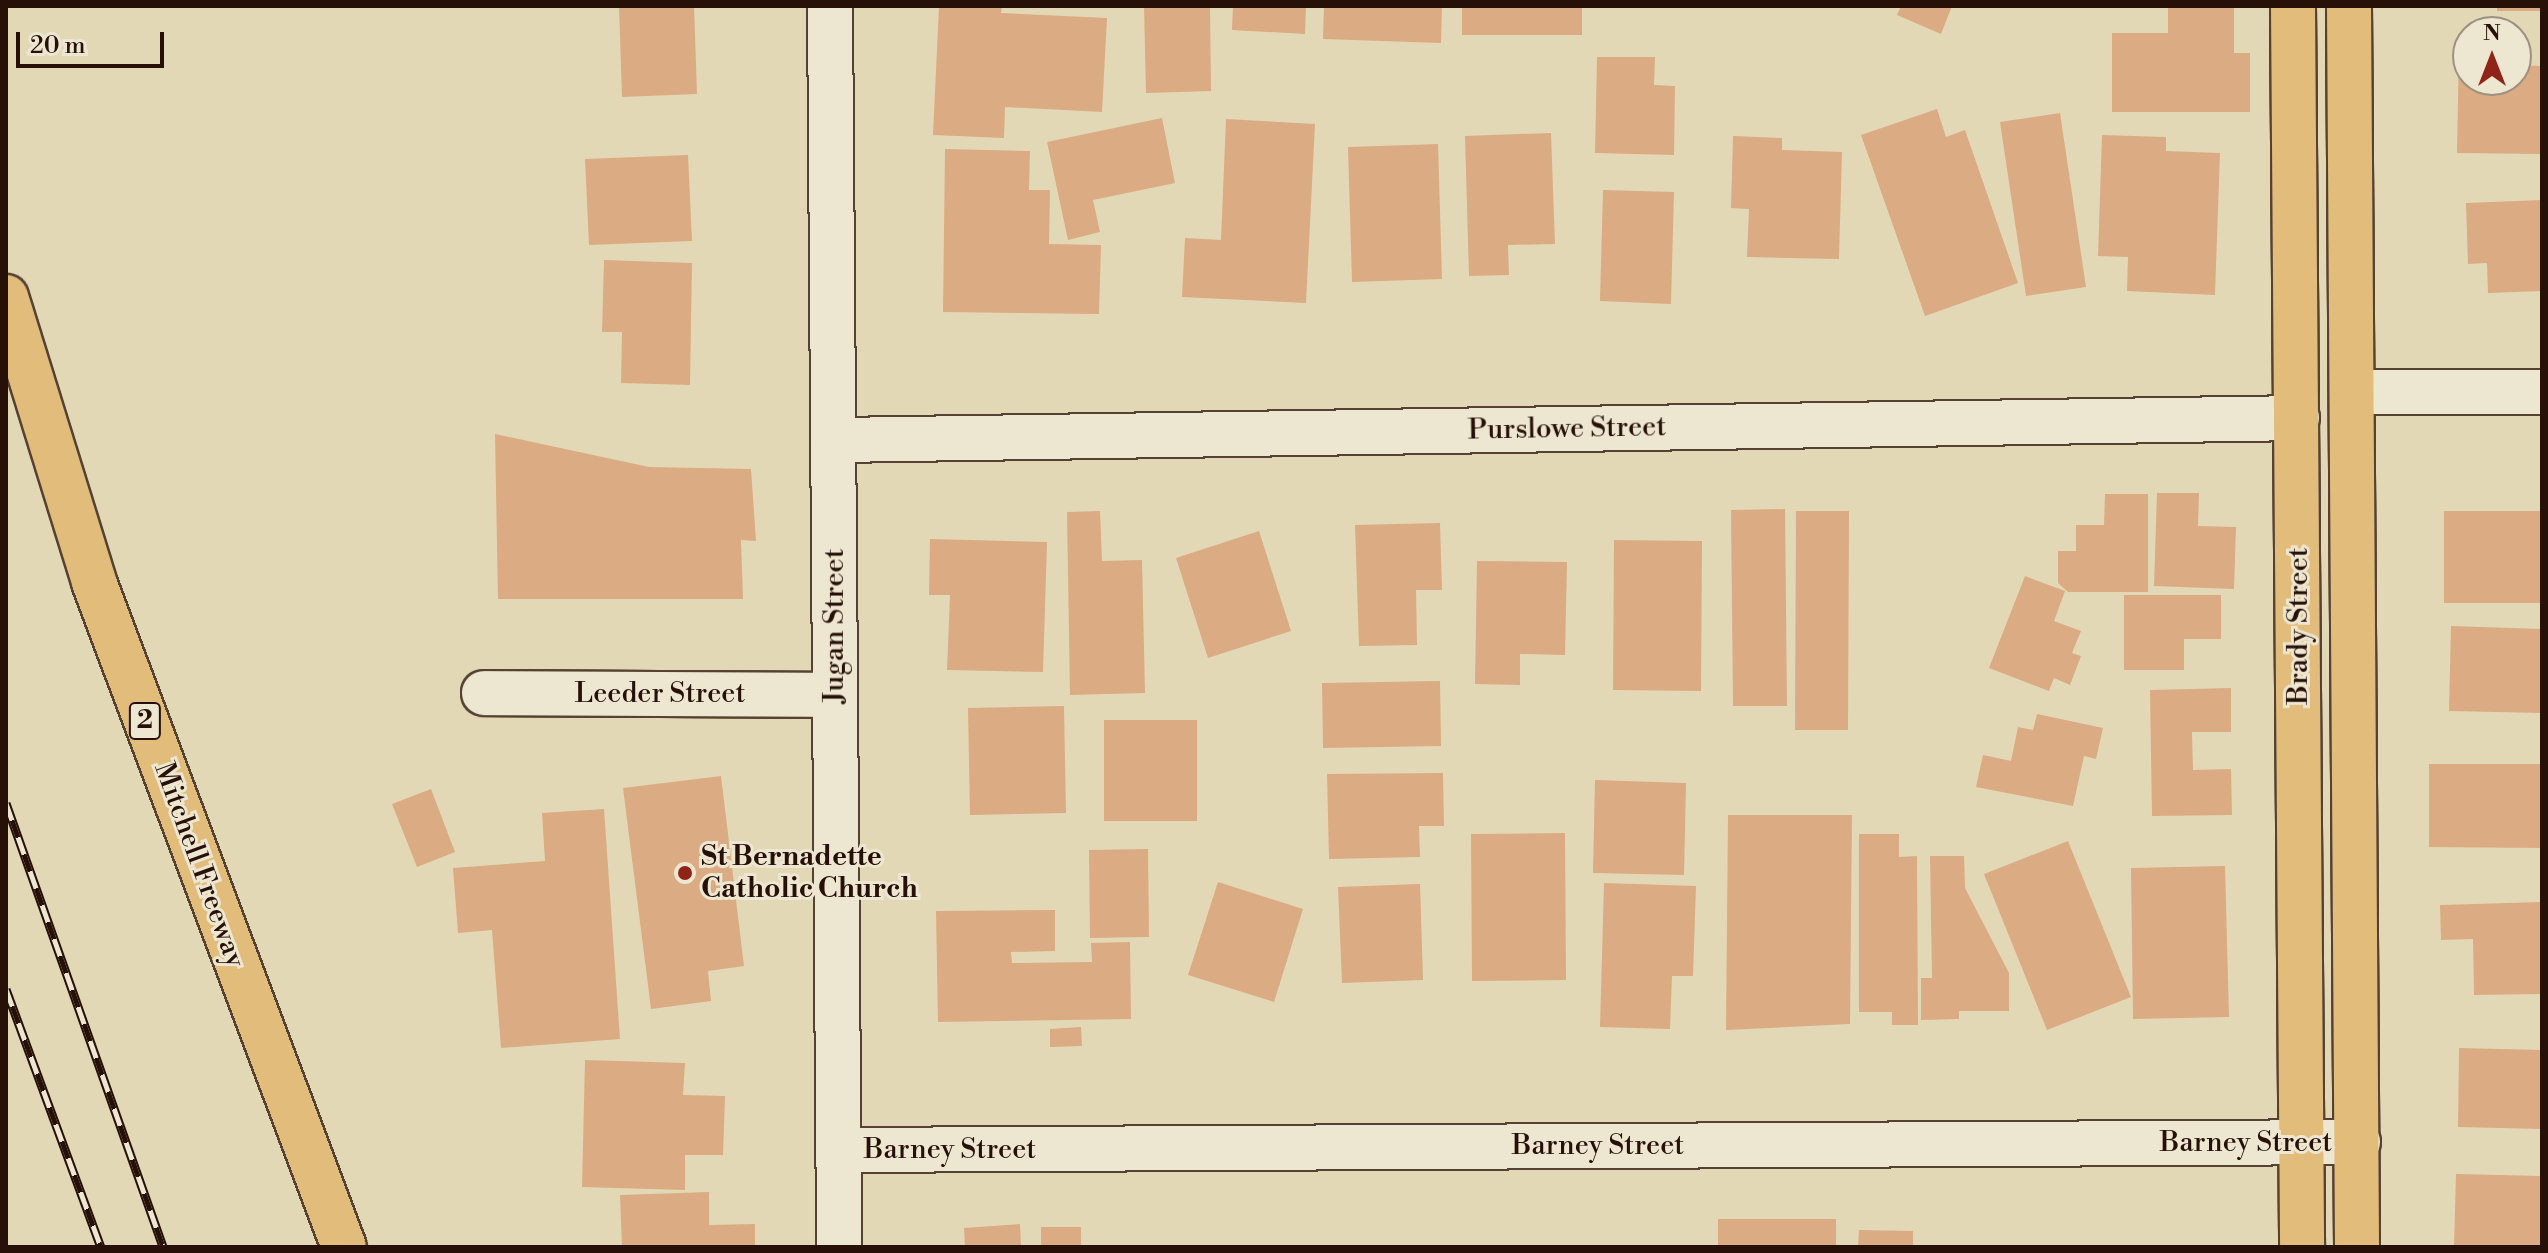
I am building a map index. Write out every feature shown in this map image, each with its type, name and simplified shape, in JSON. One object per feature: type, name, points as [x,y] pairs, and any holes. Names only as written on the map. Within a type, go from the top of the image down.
[{"type":"main road","name":"Brady Street","points":[[2293,6],[2302,1247]]},
{"type":"main road","name":"Brady Street","points":[[2349,6],[2357,1247]]},
{"type":"main road","name":"Mitchell Freeway","points":[[6,297],[94,582],[344,1247]]},
{"type":"street","name":"Jugan Street","points":[[830,6],[837,440],[835,695],[839,1247]]},
{"type":"street","points":[[2353,392],[2542,392]]},
{"type":"street","name":"Purslowe Street","points":[[837,440],[2297,418]]},
{"type":"street","name":"Leeder Street","points":[[484,693],[835,695]]},
{"type":"street","name":"Barney Street","points":[[839,1150],[2358,1142]]},
{"type":"building","points":[[619,6],[694,6],[697,94],[622,97]]},
{"type":"building","points":[[939,6],[1002,6],[1001,13],[1107,18],[1102,112],[1005,107],[1004,138],[933,135]]},
{"type":"building","points":[[1144,6],[1210,6],[1211,91],[1146,93]]},
{"type":"building","points":[[1233,6],[1306,6],[1305,34],[1232,30]]},
{"type":"building","points":[[1324,6],[1442,6],[1441,43],[1323,39]]},
{"type":"building","points":[[1462,6],[1582,6],[1582,35],[1462,35]]},
{"type":"building","points":[[1901,6],[1952,6],[1941,34],[1897,15]]},
{"type":"building","points":[[2168,6],[2234,6],[2234,53],[2250,53],[2250,112],[2112,112],[2112,33],[2168,33]]},
{"type":"building","points":[[2497,6],[2542,6],[2542,11],[2497,11]]},
{"type":"building","points":[[1597,57],[1655,57],[1654,85],[1675,86],[1674,155],[1595,153]]},
{"type":"building","points":[[2532,66],[2542,66],[2542,154],[2457,153],[2458,96],[2532,96]]},
{"type":"building","points":[[1937,109],[1946,137],[1965,130],[2018,283],[1925,316],[1861,135]]},
{"type":"building","points":[[2060,113],[2086,287],[2026,296],[2000,122]]},
{"type":"building","points":[[1162,118],[1175,183],[1093,200],[1100,232],[1068,240],[1047,142]]},
{"type":"building","points":[[1226,119],[1315,124],[1306,303],[1182,297],[1185,238],[1221,240]]},
{"type":"building","points":[[1551,133],[1555,244],[1508,245],[1509,275],[1469,276],[1465,136]]},
{"type":"building","points":[[2102,135],[2166,137],[2166,151],[2220,153],[2215,295],[2127,291],[2128,257],[2098,256]]},
{"type":"building","points":[[1733,136],[1782,138],[1782,150],[1842,152],[1839,259],[1747,257],[1749,209],[1731,208]]},
{"type":"building","points":[[1438,144],[1442,279],[1352,282],[1348,147]]},
{"type":"building","points":[[945,149],[1030,151],[1029,190],[1050,190],[1049,244],[1101,245],[1099,314],[943,312]]},
{"type":"building","points":[[688,155],[692,241],[589,245],[585,159]]},
{"type":"building","points":[[1603,190],[1674,192],[1671,304],[1600,301]]},
{"type":"building","points":[[2542,200],[2542,291],[2488,293],[2487,263],[2468,264],[2466,203]]},
{"type":"building","points":[[604,260],[692,263],[690,385],[621,383],[622,332],[602,332]]},
{"type":"building","points":[[495,434],[649,467],[751,469],[756,541],[741,540],[743,599],[498,599]]},
{"type":"building","points":[[2157,493],[2199,493],[2198,526],[2236,527],[2234,589],[2154,586]]},
{"type":"building","points":[[2105,494],[2148,494],[2148,592],[2068,592],[2058,583],[2058,551],[2076,551],[2076,525],[2104,525]]},
{"type":"building","points":[[1785,509],[1787,706],[1733,706],[1731,510]]},
{"type":"building","points":[[1100,511],[1102,561],[1142,560],[1145,693],[1070,695],[1067,512]]},
{"type":"building","points":[[1796,511],[1849,511],[1848,730],[1795,730]]},
{"type":"building","points":[[2444,511],[2542,511],[2542,603],[2444,603]]},
{"type":"building","points":[[1440,523],[1442,590],[1416,590],[1417,645],[1359,646],[1355,525]]},
{"type":"building","points":[[1259,531],[1291,631],[1208,658],[1176,558]]},
{"type":"building","points":[[930,539],[1047,542],[1043,672],[947,670],[950,595],[929,595]]},
{"type":"building","points":[[1614,540],[1702,541],[1701,691],[1613,690]]},
{"type":"building","points":[[1477,561],[1567,562],[1565,655],[1520,654],[1520,685],[1475,684]]},
{"type":"building","points":[[2025,576],[2065,591],[2054,621],[2081,631],[2072,653],[2081,656],[2070,685],[2054,678],[2049,691],[1989,668]]},
{"type":"building","points":[[2124,595],[2221,595],[2221,639],[2184,639],[2184,670],[2124,670]]},
{"type":"building","points":[[2451,626],[2542,629],[2542,713],[2449,711]]},
{"type":"building","points":[[1440,681],[1441,746],[1323,748],[1322,683]]},
{"type":"building","points":[[2231,688],[2231,732],[2192,732],[2193,770],[2231,769],[2232,815],[2152,816],[2150,690]]},
{"type":"building","points":[[1064,706],[1066,813],[970,815],[968,708]]},
{"type":"building","points":[[2037,714],[2103,728],[2096,759],[2084,756],[2073,806],[1976,787],[1983,755],[2011,761],[2018,727],[2033,730]]},
{"type":"building","points":[[1104,720],[1197,720],[1197,821],[1104,821]]},
{"type":"building","points":[[2429,764],[2542,764],[2542,848],[2429,847]]},
{"type":"building","points":[[1443,773],[1444,826],[1419,826],[1420,857],[1329,859],[1327,774]]},
{"type":"building","points":[[721,776],[744,966],[708,971],[711,1001],[651,1009],[623,788]]},
{"type":"building","points":[[1595,780],[1686,783],[1684,875],[1593,873]]},
{"type":"building","points":[[431,789],[455,852],[417,867],[392,804]]},
{"type":"building","points":[[604,809],[620,1039],[501,1048],[492,930],[458,933],[453,868],[545,861],[542,813]]},
{"type":"building","points":[[1728,815],[1852,815],[1850,1024],[1726,1030]]},
{"type":"building","points":[[1565,833],[1566,980],[1472,981],[1471,834]]},
{"type":"building","points":[[1859,834],[1899,834],[1899,857],[1917,856],[1918,1025],[1892,1025],[1892,1012],[1859,1012]]},
{"type":"building","points":[[2068,841],[2131,997],[2047,1030],[1984,874]]},
{"type":"building","points":[[1148,849],[1149,937],[1090,938],[1089,850]]},
{"type":"building","points":[[1930,856],[1964,856],[1965,888],[2009,973],[2009,1011],[1959,1011],[1959,1019],[1921,1020],[1921,978],[1932,978]]},
{"type":"building","points":[[2225,866],[2229,1017],[2133,1019],[2131,868]]},
{"type":"building","points":[[1218,882],[1303,909],[1274,1002],[1188,975]]},
{"type":"building","points":[[1604,883],[1696,886],[1693,976],[1672,976],[1670,1029],[1600,1027]]},
{"type":"building","points":[[1420,884],[1423,980],[1342,983],[1338,887]]},
{"type":"building","points":[[2542,902],[2542,994],[2474,995],[2473,939],[2441,940],[2440,905]]},
{"type":"building","points":[[1055,910],[1055,951],[1011,952],[1012,963],[1092,962],[1091,943],[1130,942],[1131,1019],[938,1022],[936,911]]},
{"type":"building","points":[[1081,1027],[1082,1046],[1050,1047],[1050,1029]]},
{"type":"building","points":[[2459,1048],[2542,1050],[2542,1129],[2458,1127]]},
{"type":"building","points":[[585,1060],[685,1063],[683,1095],[725,1096],[723,1155],[685,1155],[685,1190],[582,1187]]},
{"type":"building","points":[[2456,1174],[2542,1176],[2542,1247],[2454,1247]]},
{"type":"building","points":[[709,1192],[709,1225],[755,1224],[755,1247],[622,1247],[620,1195]]},
{"type":"building","points":[[1718,1219],[1836,1219],[1836,1247],[1718,1247]]},
{"type":"building","points":[[1020,1224],[1021,1247],[965,1247],[964,1228]]},
{"type":"building","points":[[1041,1227],[1081,1227],[1081,1247],[1041,1247]]},
{"type":"building","points":[[1859,1230],[1913,1231],[1913,1247],[1858,1247]]},
{"type":"railway","points":[[6,803],[163,1247]]},
{"type":"railway","points":[[6,989],[101,1247]]},
{"type":"place","name":"St Bernadette Catholic Church","points":[[685,873]]}]
